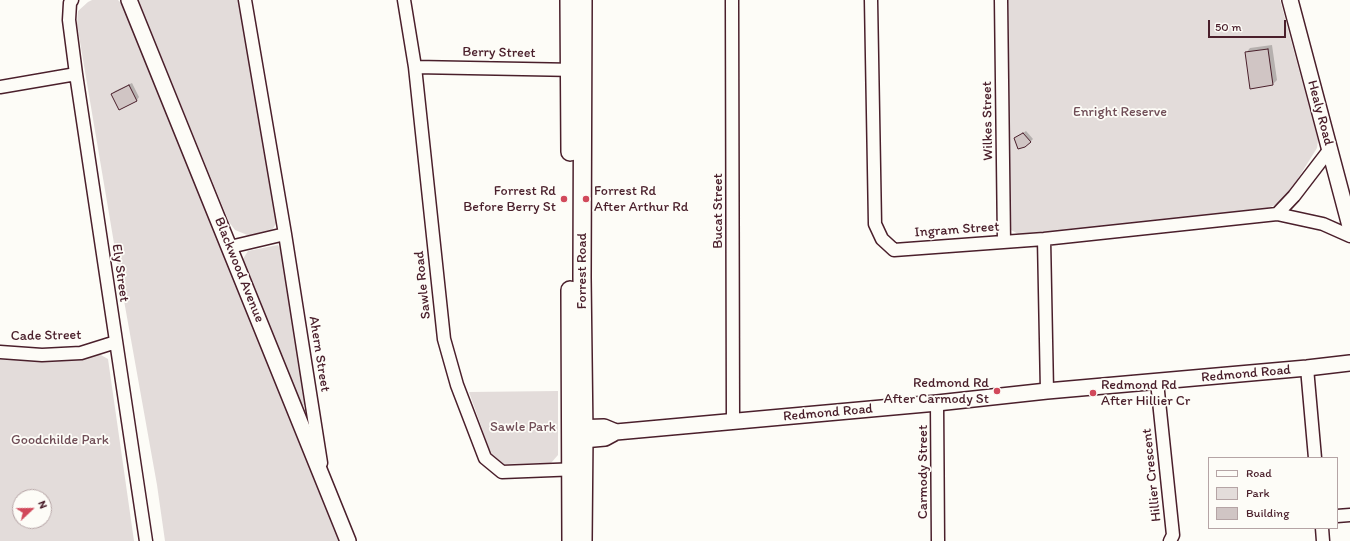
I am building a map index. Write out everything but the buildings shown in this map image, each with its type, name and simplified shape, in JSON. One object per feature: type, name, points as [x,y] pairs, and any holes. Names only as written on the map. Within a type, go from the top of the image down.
[{"type":"main road","name":"Forrest Road","points":[[570,0],[576,70],[582,278],[577,469],[571,541]]},
{"type":"main road","name":"Forrest Road","points":[[576,70],[583,0]]},
{"type":"main road","name":"Forrest Road","points":[[577,469],[583,541]]},
{"type":"street","name":"Blackwood Avenue","points":[[129,0],[348,541]]},
{"type":"street","name":"Ahern Street","points":[[245,0],[285,234],[323,479]]},
{"type":"street","name":"Sawle Road","points":[[404,0],[415,67],[444,339],[457,385],[484,458],[502,472],[577,469]]},
{"type":"street","name":"Bucat Street","points":[[732,0],[733,421]]},
{"type":"street","name":"Ingram Street","points":[[871,0],[874,224],[882,239],[894,250],[1044,239],[1277,214],[1323,224],[1350,236]]},
{"type":"street","name":"Wilkes Street","points":[[1001,0],[1004,242]]},
{"type":"street","name":"Healy Road","points":[[1290,0],[1350,226]]},
{"type":"street","name":"Ely Street","points":[[75,3],[69,20],[76,74],[146,541]]},
{"type":"street","name":"Berry Street","points":[[415,67],[576,70]]},
{"type":"street","points":[[0,87],[76,74]]},
{"type":"street","points":[[1277,214],[1294,196],[1330,149]]},
{"type":"street","points":[[230,247],[285,234]]},
{"type":"street","points":[[1044,239],[1047,391]]},
{"type":"street","name":"Cade Street","points":[[0,352],[42,354],[80,353],[116,342]]},
{"type":"street","name":"Redmond Road","points":[[577,434],[604,427],[616,432],[938,403],[1047,391],[1350,363]]},
{"type":"street","points":[[1307,368],[1316,457]]},
{"type":"street","name":"Hillier Crescent","points":[[1157,382],[1173,535],[1170,541]]},
{"type":"street","name":"Carmody Street","points":[[938,403],[938,541]]},
{"type":"street","points":[[1338,516],[1350,515]]},
{"type":"street","points":[[1322,529],[1323,541]]},
{"type":"green space","points":[[92,0],[118,0],[124,6],[341,541],[165,541],[157,485],[77,24],[78,11]]},
{"type":"green space","points":[[138,0],[238,0],[276,216],[276,223],[273,229],[266,233],[250,236],[235,230],[229,222]]},
{"type":"green space","name":"Enright Reserve","points":[[1008,0],[1280,0],[1318,140],[1317,148],[1287,196],[1280,203],[1268,208],[1020,235],[1011,230],[1009,222]]},
{"type":"green space","points":[[278,245],[281,251],[305,405],[299,407],[243,271],[243,259],[248,251]]},
{"type":"green space","name":"Goodchilde Park","points":[[99,354],[108,359],[134,541],[0,541],[0,357],[77,358]]},
{"type":"green space","name":"Sawle Park","points":[[558,391],[558,455],[551,463],[504,464],[491,454],[469,392]]},
{"type":"place","name":"Forrest Rd Before Berry St","points":[[564,199]]},
{"type":"place","name":"Forrest Rd After Arthur Rd","points":[[586,199]]},
{"type":"place","name":"Redmond Rd After Carmody St","points":[[997,391]]},
{"type":"place","name":"Redmond Rd After Hillier Cr","points":[[1093,393]]}]
